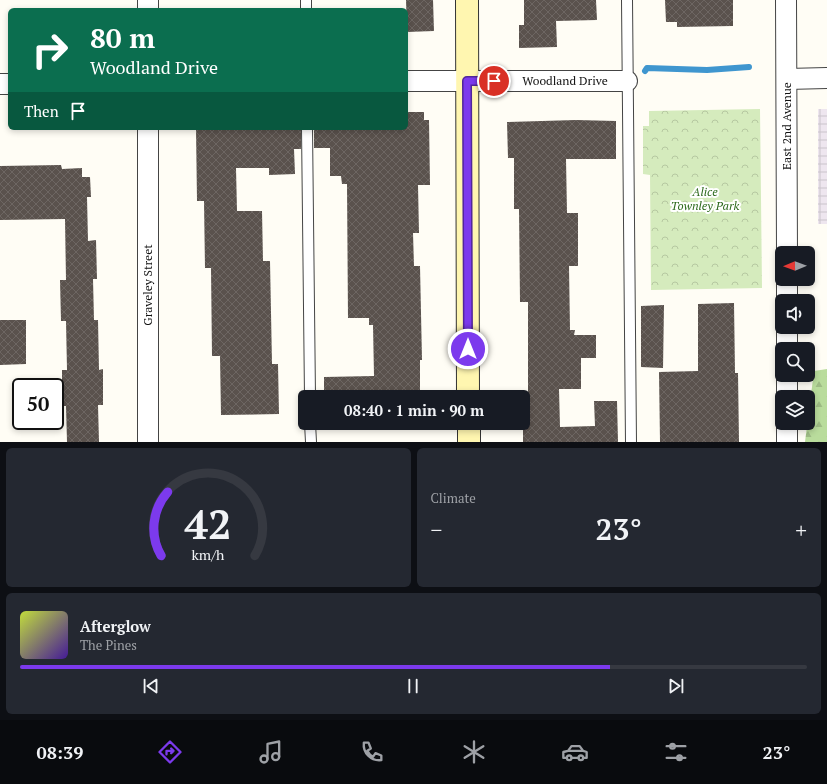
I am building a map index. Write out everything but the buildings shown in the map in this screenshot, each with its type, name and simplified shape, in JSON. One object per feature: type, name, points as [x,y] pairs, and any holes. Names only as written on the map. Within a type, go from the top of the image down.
[{"type":"main road","points":[[466,0],[468,390]]},
{"type":"main road","points":[[469,430],[469,442]]},
{"type":"street","name":"East 2nd Avenue","points":[[786,0],[787,246]]},
{"type":"street","points":[[787,79],[827,78]]},
{"type":"street","name":"Woodland Drive","points":[[408,81],[627,81]]},
{"type":"street","name":"Graveley Street","points":[[148,130],[148,442]]},
{"type":"street","points":[[787,430],[787,442]]},
{"type":"lane","points":[[627,0],[631,442]]},
{"type":"lane","points":[[307,130],[310,390]]},
{"type":"lane","points":[[310,430],[311,442]]},
{"type":"shaded area","points":[[818,109],[827,109],[827,224],[818,224]]},
{"type":"green space","name":"Alice Townley Park","points":[[760,109],[762,288],[651,290],[650,175],[643,174],[643,126],[649,126],[649,111]]},
{"type":"green space","points":[[827,369],[827,442],[805,442],[807,430],[815,430],[815,390],[812,390],[813,382],[815,382],[815,371]]},
{"type":"waterway","points":[[645,71],[647,68],[707,70],[749,67]]},
{"type":"route","points":[[468,349],[467,81],[494,81]]}]
